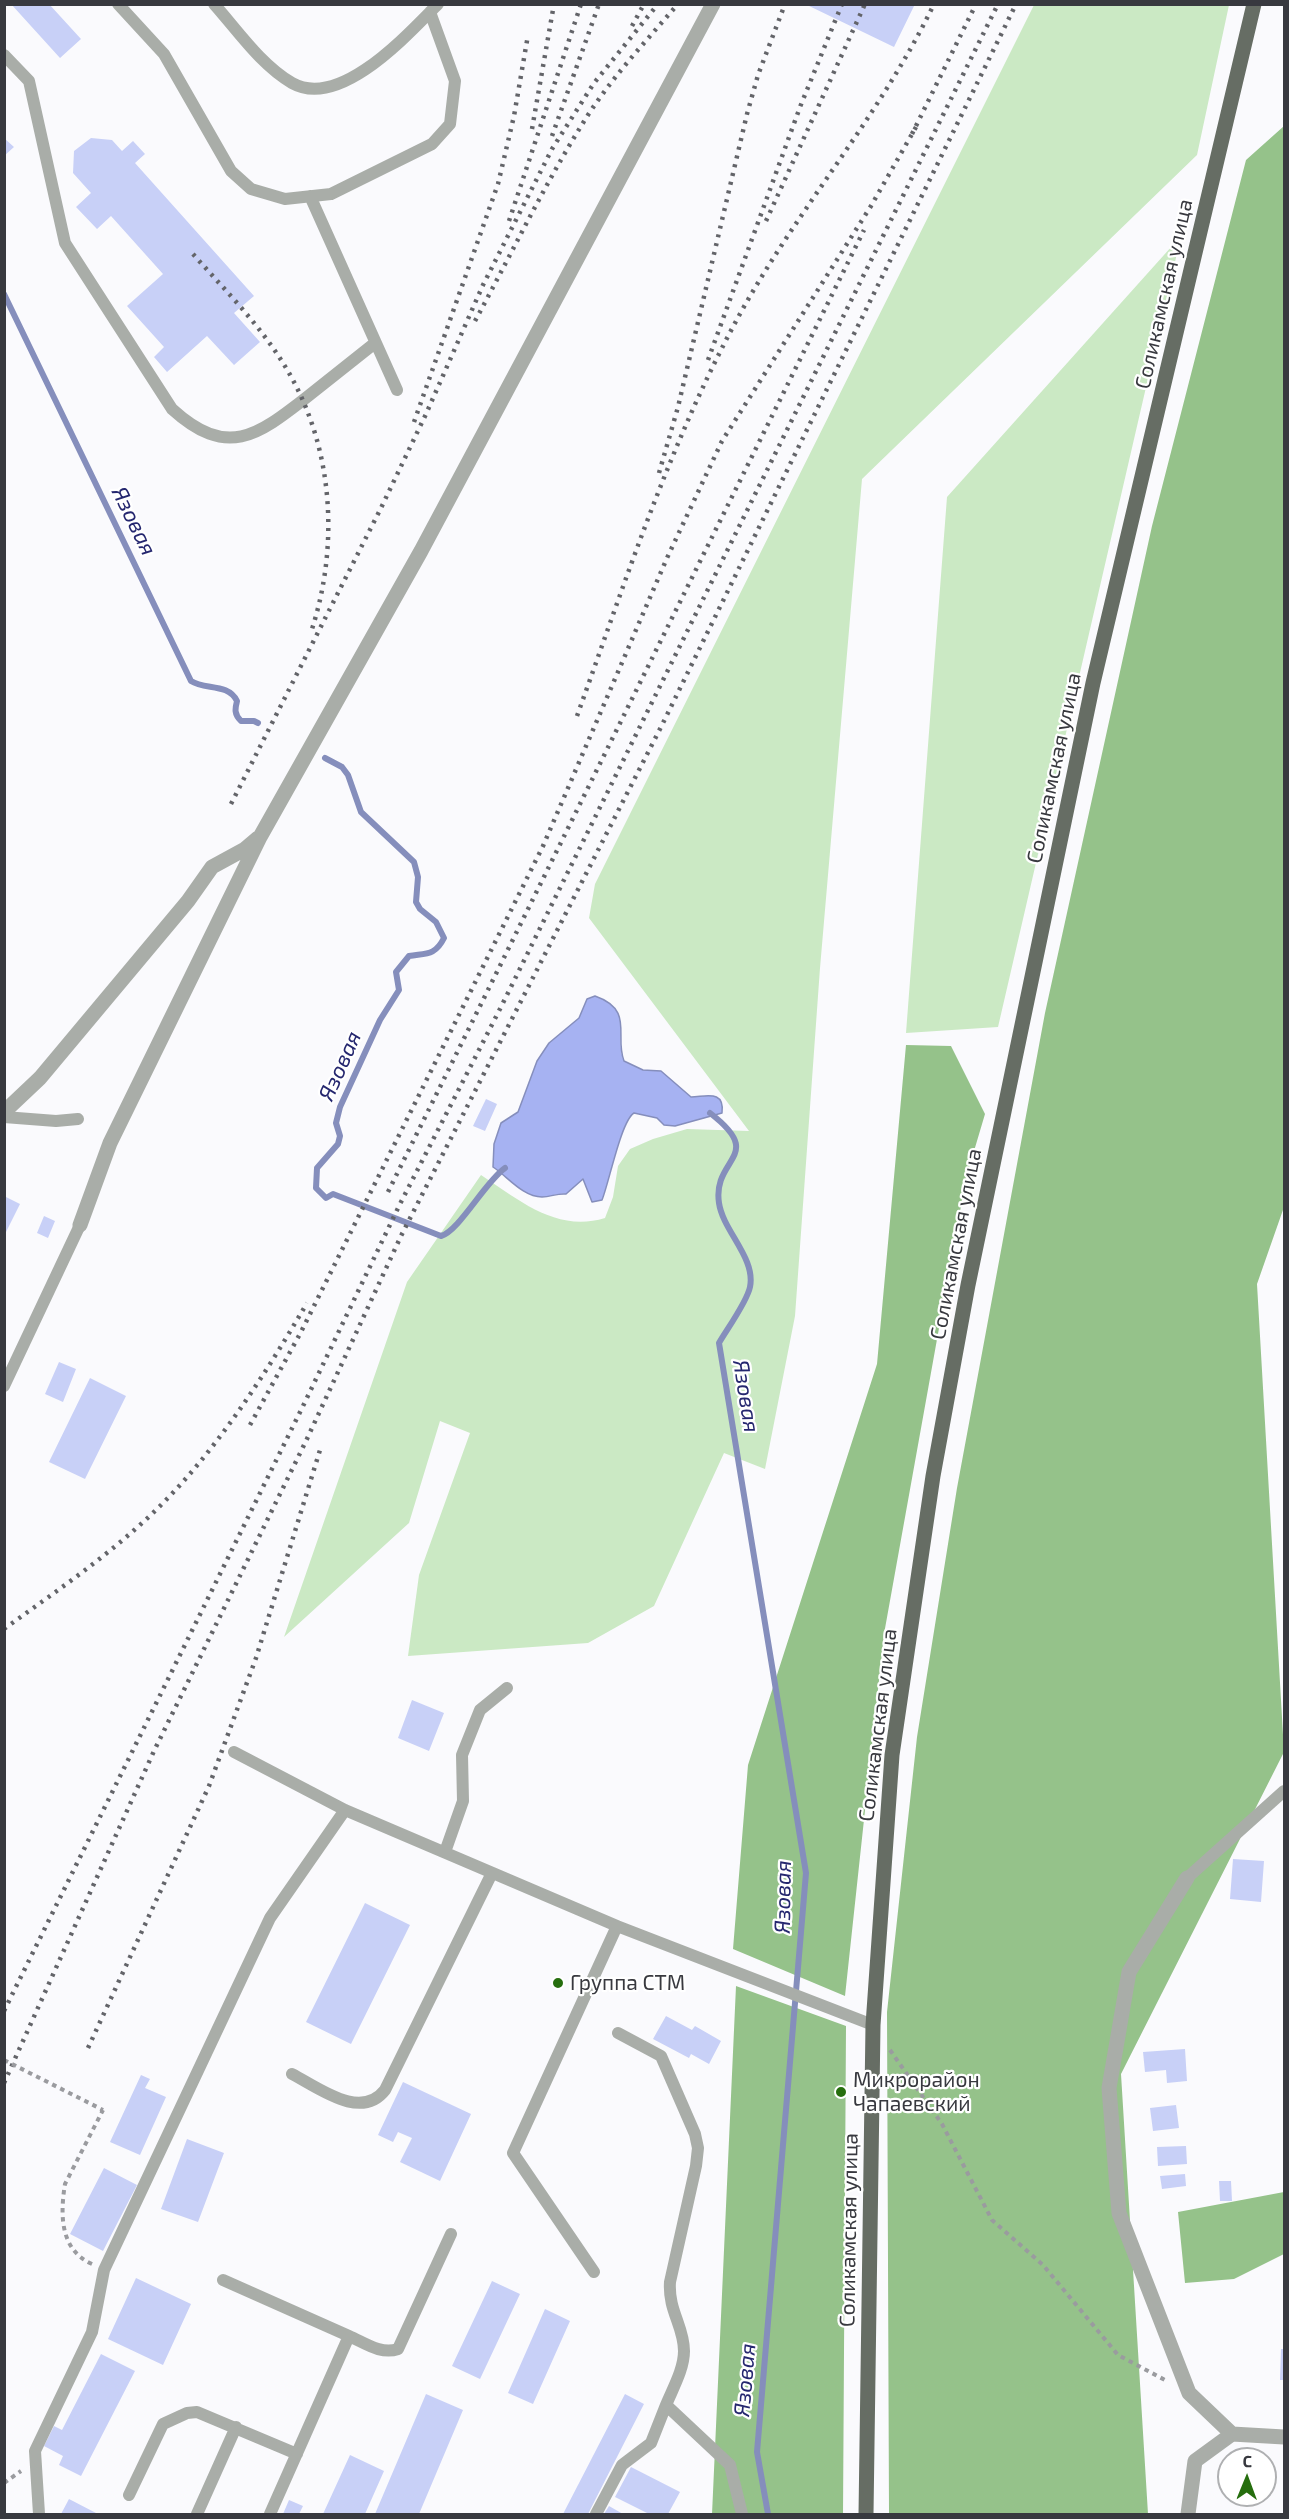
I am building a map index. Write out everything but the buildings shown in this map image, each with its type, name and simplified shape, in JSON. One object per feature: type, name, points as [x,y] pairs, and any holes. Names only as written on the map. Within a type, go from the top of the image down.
[{"type":"main road","name":"Соликамская улица","points":[[866,2514],[873,2025],[892,1755],[933,1476],[966,1297],[1093,683],[1254,4]]},
{"type":"street","points":[[80,1225],[110,1143],[260,837],[421,551],[713,4]]},
{"type":"street","points":[[4,1112],[62,1052],[188,901],[212,867],[245,849],[260,837]]},
{"type":"street","points":[[1187,1878],[1129,1972],[1109,2088],[1119,2213],[1189,2393],[1232,2434]]},
{"type":"street","points":[[1188,2514],[1196,2461],[1232,2434],[1284,2437]]},
{"type":"lane","points":[[118,4],[164,54],[231,171],[251,189],[285,199],[331,194],[432,144],[450,124],[455,81],[434,8],[366,70],[345,82],[309,88],[295,84],[271,67],[214,4]]},
{"type":"lane","points":[[4,55],[29,81],[65,243],[172,409],[191,427],[214,436],[238,438],[266,428],[375,343]]},
{"type":"lane","points":[[310,196],[397,390]]},
{"type":"lane","points":[[4,1117],[56,1121],[78,1119]]},
{"type":"lane","points":[[4,1386],[80,1225]]},
{"type":"lane","points":[[445,1852],[463,1801],[462,1755],[480,1710],[507,1688]]},
{"type":"lane","points":[[234,1752],[345,1810],[492,1873],[617,1926],[873,2025]]},
{"type":"lane","points":[[1187,1878],[1284,1791]]},
{"type":"lane","points":[[39,2514],[35,2451],[92,2332],[104,2270],[270,1918],[345,1810]]},
{"type":"lane","points":[[292,2074],[348,2102],[362,2105],[376,2101],[385,2090],[492,1873]]},
{"type":"lane","points":[[594,2272],[513,2153],[617,1926]]},
{"type":"lane","points":[[596,2514],[622,2465],[651,2443],[681,2369],[684,2351],[669,2299],[670,2282],[698,2148],[695,2134],[661,2056],[618,2033]]},
{"type":"lane","points":[[223,2280],[380,2350],[390,2352],[398,2349],[451,2234]]},
{"type":"lane","points":[[270,2514],[349,2336]]},
{"type":"lane","points":[[666,2405],[730,2465],[742,2514]]},
{"type":"lane","points":[[129,2495],[163,2424],[187,2413],[197,2412],[297,2454]]},
{"type":"lane","points":[[197,2514],[236,2427]]},
{"type":"path","points":[[873,2025],[942,2124],[992,2220],[1042,2265],[1118,2355],[1189,2393]]},
{"type":"path","points":[[4,2060],[103,2110],[65,2184],[62,2212],[64,2233],[79,2258],[104,2270]]},
{"type":"green space","points":[[1034,5],[1229,5],[1197,155],[862,479],[820,968],[795,1316],[765,1469],[724,1453],[654,1606],[588,1643],[408,1656],[419,1575],[470,1433],[440,1421],[409,1523],[284,1637],[407,1282],[481,1175],[539,1212],[571,1221],[587,1221],[605,1218],[613,1197],[618,1166],[630,1149],[653,1139],[687,1129],[749,1131],[589,918],[595,884]]},
{"type":"green space","points":[[1284,126],[1284,1207],[1257,1284],[1284,1752],[1121,2074],[1148,2514],[889,2514],[887,2012],[917,1737],[957,1488],[1045,1013],[1152,526],[1246,160]]},
{"type":"green space","points":[[1181,236],[998,1027],[906,1033],[947,497]]},
{"type":"green space","points":[[906,1045],[951,1046],[985,1114],[966,1178],[884,1634],[845,1996],[733,1949],[748,1765],[877,1364]]},
{"type":"green space","points":[[736,1986],[846,2026],[843,2514],[712,2514]]},
{"type":"green space","points":[[1284,2192],[1284,2254],[1234,2279],[1185,2283],[1178,2212]]},
{"type":"water","points":[[595,996],[607,1002],[619,1016],[624,1061],[643,1070],[661,1071],[691,1097],[717,1097],[722,1105],[722,1113],[675,1126],[664,1125],[657,1118],[634,1113],[624,1128],[602,1200],[592,1202],[583,1179],[566,1194],[545,1197],[528,1194],[493,1167],[494,1144],[501,1123],[518,1112],[537,1061],[549,1043],[579,1018],[587,999]]},
{"type":"waterway","name":"Язовая","points":[[4,294],[191,681],[222,689],[233,695],[237,701],[237,716],[241,721],[258,723]]},
{"type":"waterway","name":"Язовая","points":[[325,758],[342,767],[348,775],[361,812],[414,862],[418,877],[416,902],[420,909],[436,922],[444,938],[433,951],[409,956],[396,972],[399,990],[380,1020],[340,1107],[336,1123],[340,1136],[338,1144],[317,1168],[316,1188],[326,1198],[333,1194],[441,1236],[456,1225],[505,1168]]},
{"type":"waterway","name":"Язовая","points":[[710,1113],[734,1139],[736,1149],[719,1188],[719,1203],[726,1224],[744,1255],[751,1276],[750,1287],[741,1308],[719,1343],[806,1873],[757,2452],[768,2514]]},
{"type":"railway","points":[[532,129],[554,4]]},
{"type":"railway","points":[[509,221],[581,4]]},
{"type":"railway","points":[[552,136],[599,4]]},
{"type":"railway","points":[[632,26],[644,4]]},
{"type":"railway","points":[[231,804],[381,508],[426,414],[483,285],[552,149],[594,83],[658,4]]},
{"type":"railway","points":[[475,321],[544,191],[588,115],[620,72],[678,4]]},
{"type":"railway","points":[[659,473],[678,407],[747,114],[758,75],[785,4]]},
{"type":"railway","points":[[708,360],[800,107],[842,4]]},
{"type":"railway","points":[[766,221],[865,4]]},
{"type":"railway","points":[[577,716],[651,511],[716,360],[764,273],[890,84],[934,4]]},
{"type":"railway","points":[[912,134],[976,4]]},
{"type":"railway","points":[[4,2011],[304,1404],[399,1206],[502,1005],[998,4]]},
{"type":"railway","points":[[4,2083],[154,1751],[306,1441],[401,1236],[662,725],[1016,4]]},
{"type":"railway","points":[[414,422],[498,184],[514,116],[528,35]]},
{"type":"railway","points":[[250,1425],[301,1332],[543,846],[667,558],[722,441],[871,206],[916,127]]},
{"type":"railway","points":[[388,1192],[864,230]]},
{"type":"railway","points":[[193,254],[273,348],[300,394],[313,426],[322,459],[327,493],[328,527],[321,596],[312,629]]},
{"type":"railway","points":[[4,1629],[105,1555],[143,1522],[182,1483],[240,1409],[307,1303]]},
{"type":"railway","points":[[88,2048],[209,1786],[256,1658],[320,1450]]},
{"type":"place","name":"Группа СТМ","points":[[558,1983]]},
{"type":"place","name":"Микрорайон Чапаевский","points":[[841,2092]]}]
